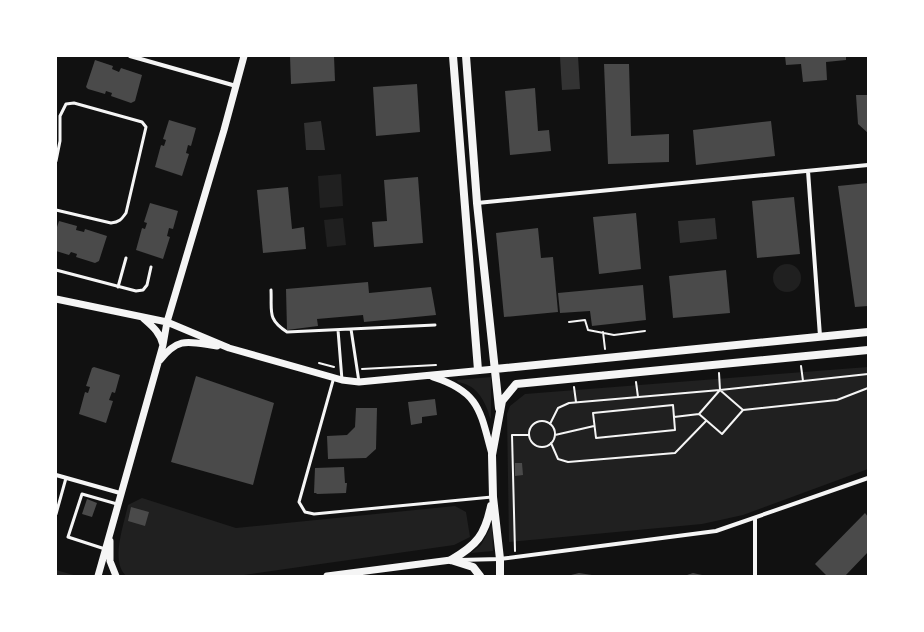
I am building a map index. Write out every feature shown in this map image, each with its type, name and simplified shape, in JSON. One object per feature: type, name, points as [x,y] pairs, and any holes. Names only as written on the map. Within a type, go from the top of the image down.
[{"type":"main road","points":[[453,56],[478,370]]},
{"type":"main road","points":[[466,56],[477,203],[499,409]]},
{"type":"main road","points":[[465,204],[477,203]]},
{"type":"main road","points":[[495,369],[868,332]]},
{"type":"main road","points":[[500,576],[500,559],[493,496],[492,454],[499,409],[502,401],[516,384],[573,377],[868,350]]},
{"type":"main road","points":[[451,560],[477,543],[484,533],[488,523],[493,496]]},
{"type":"main road","points":[[451,560],[473,567],[480,576]]},
{"type":"street","points":[[130,56],[236,86]]},
{"type":"street","points":[[98,576],[110,528],[159,360],[167,322],[244,56]]},
{"type":"street","points":[[477,203],[868,164]]},
{"type":"street","points":[[808,170],[820,336]]},
{"type":"street","points":[[56,299],[167,322],[225,347],[342,380],[359,382],[495,369]]},
{"type":"street","points":[[143,318],[158,331],[163,345]]},
{"type":"street","points":[[159,360],[173,346],[186,342],[225,347]]},
{"type":"street","points":[[430,376],[452,383],[474,401],[479,410],[492,454]]},
{"type":"street","points":[[56,475],[120,493]]},
{"type":"street","points":[[327,576],[451,560],[500,559],[716,531],[868,478]]},
{"type":"street","points":[[755,518],[755,576]]},
{"type":"street","points":[[110,528],[110,561],[116,576]]},
{"type":"lane","points":[[56,161],[60,141],[58,116],[66,104],[74,103],[142,122],[146,127],[147,130],[130,190],[126,213],[122,219],[118,222],[110,223],[56,210]]},
{"type":"lane","points":[[118,287],[126,258]]},
{"type":"lane","points":[[56,270],[136,291],[143,290],[147,285],[151,267]]},
{"type":"lane","points":[[271,290],[272,317],[275,324],[287,332],[435,325]]},
{"type":"lane","points":[[351,329],[359,382]]},
{"type":"lane","points":[[338,330],[342,380]]},
{"type":"lane","points":[[334,377],[299,502],[305,512],[314,514],[493,496]]},
{"type":"lane","points":[[56,514],[66,478]]},
{"type":"lane","points":[[105,549],[68,536],[82,494],[117,504]]},
{"type":"path","points":[[569,322],[585,320],[588,330],[614,335],[645,331]]},
{"type":"path","points":[[603,332],[607,357]]},
{"type":"path","points":[[800,356],[803,381]]},
{"type":"path","points":[[674,417],[699,414],[720,390],[719,364]]},
{"type":"path","points":[[635,372],[638,397]]},
{"type":"path","points":[[550,424],[558,408],[569,403],[720,390],[868,374]]},
{"type":"path","points":[[573,377],[576,402]]},
{"type":"path","points":[[699,414],[722,434],[743,410],[837,400],[868,388]]},
{"type":"path","points":[[720,390],[743,410]]},
{"type":"path","points":[[673,405],[674,417],[675,430],[596,438],[593,413],[673,405]]},
{"type":"path","points":[[552,443],[540,447],[532,443],[529,435],[531,427],[542,421],[550,424],[553,427],[555,435],[552,443],[558,459],[568,462],[675,454],[706,421]]},
{"type":"path","points":[[555,435],[594,426]]},
{"type":"path","points":[[516,557],[514,534],[512,435],[529,435]]},
{"type":"shaded area","points":[[578,56],[580,89],[562,90],[560,57]]},
{"type":"shaded area","points":[[321,121],[325,150],[306,150],[304,123]]},
{"type":"shaded area","points":[[341,174],[343,206],[320,208],[318,176]]},
{"type":"shaded area","points":[[343,218],[346,245],[327,247],[324,220]]},
{"type":"shaded area","points":[[715,218],[717,239],[680,243],[678,221]]},
{"type":"shaded area","points":[[787,264],[793,265],[797,268],[800,272],[800,284],[797,288],[793,291],[787,292],[781,291],[777,288],[774,284],[773,278],[774,272],[777,268],[781,265]]},
{"type":"shaded area","points":[[868,367],[868,469],[743,515],[702,524],[509,542],[507,414],[510,406],[525,394]]},
{"type":"shaded area","points":[[491,377],[491,419],[477,392],[464,383],[458,382],[457,380]]},
{"type":"shaded area","points":[[142,498],[236,528],[455,506],[466,512],[470,537],[454,545],[237,576],[126,576],[121,569],[119,561],[121,532],[128,505]]},
{"type":"shaded area","points":[[492,525],[493,551],[471,553],[481,545]]},
{"type":"shaded area","points":[[56,570],[77,576],[56,576]]},
{"type":"building","points":[[290,56],[334,56],[335,81],[291,84]]},
{"type":"building","points":[[785,56],[846,56],[846,60],[826,62],[827,80],[803,82],[801,64],[786,65]]},
{"type":"building","points":[[95,60],[113,66],[112,69],[119,72],[121,68],[142,75],[135,101],[131,103],[111,96],[112,93],[106,91],[105,94],[86,87]]},
{"type":"building","points":[[604,64],[629,64],[631,136],[669,134],[669,162],[608,164]]},
{"type":"building","points":[[417,84],[420,132],[376,136],[373,87]]},
{"type":"building","points":[[535,88],[538,131],[549,130],[551,151],[510,155],[505,91]]},
{"type":"building","points":[[856,95],[868,95],[868,133],[858,124]]},
{"type":"building","points":[[169,120],[196,128],[191,146],[188,145],[186,153],[189,154],[182,176],[155,167],[161,145],[164,146],[166,140],[163,139]]},
{"type":"building","points":[[771,121],[775,156],[696,165],[693,130]]},
{"type":"building","points":[[418,177],[423,243],[374,247],[372,222],[387,221],[384,180]]},
{"type":"building","points":[[868,183],[868,306],[855,307],[838,186]]},
{"type":"building","points":[[288,187],[292,229],[304,227],[306,249],[263,253],[257,190]]},
{"type":"building","points":[[794,197],[800,254],[757,258],[752,201]]},
{"type":"building","points":[[150,203],[178,211],[173,229],[169,228],[167,236],[170,237],[163,259],[136,250],[142,228],[145,229],[147,223],[144,222]]},
{"type":"building","points":[[636,213],[641,269],[599,274],[593,217]]},
{"type":"building","points":[[59,221],[77,226],[76,230],[84,232],[85,229],[107,236],[99,261],[95,263],[76,257],[77,254],[71,252],[69,255],[56,251],[56,230]]},
{"type":"building","points":[[538,228],[541,258],[553,257],[558,312],[504,317],[496,233]]},
{"type":"building","points":[[726,270],[730,313],[673,318],[669,276]]},
{"type":"building","points":[[368,282],[369,293],[431,287],[436,315],[364,322],[363,315],[317,319],[318,326],[287,330],[286,289]]},
{"type":"building","points":[[643,285],[646,320],[592,326],[590,311],[560,313],[558,293]]},
{"type":"building","points":[[94,367],[120,375],[115,393],[112,392],[109,400],[113,401],[106,423],[79,414],[85,392],[88,393],[90,387],[86,386],[92,368]]},
{"type":"building","points":[[196,376],[274,403],[253,485],[171,462]]},
{"type":"building","points":[[435,399],[437,415],[422,417],[422,423],[411,425],[408,402]]},
{"type":"building","points":[[356,408],[377,408],[376,449],[366,458],[328,459],[327,436],[347,435],[355,427]]},
{"type":"building","points":[[515,463],[522,463],[523,475],[515,476]]},
{"type":"building","points":[[344,467],[345,483],[347,483],[346,493],[314,493],[315,468]]},
{"type":"building","points":[[87,499],[97,503],[92,517],[82,514]]},
{"type":"building","points":[[131,507],[149,512],[145,526],[128,521]]},
{"type":"building","points":[[865,513],[868,517],[868,552],[845,576],[827,576],[815,564]]},
{"type":"building","points":[[579,573],[592,575],[592,576],[567,576]]},
{"type":"building","points":[[693,573],[702,576],[684,576]]}]
